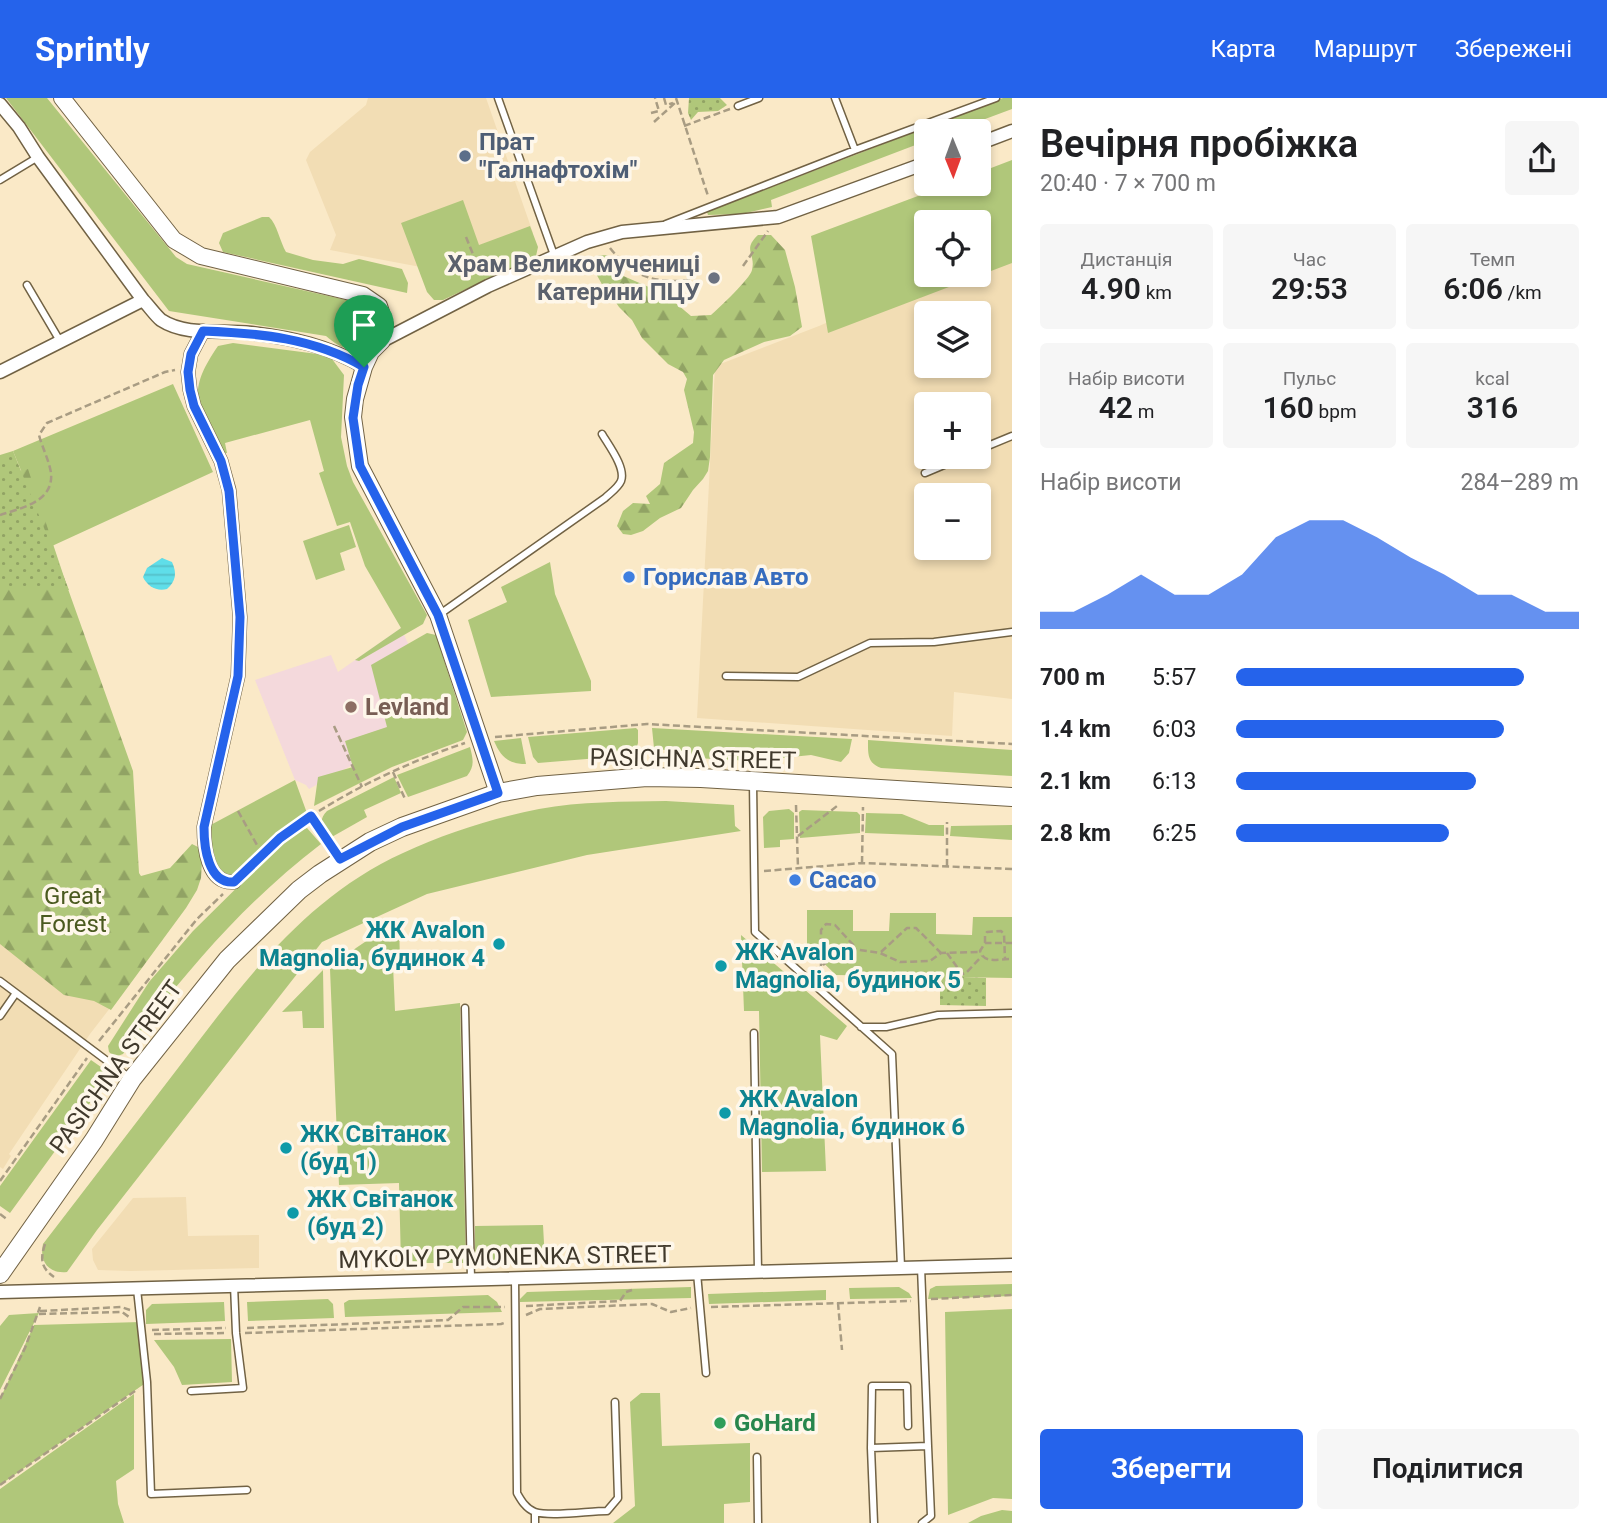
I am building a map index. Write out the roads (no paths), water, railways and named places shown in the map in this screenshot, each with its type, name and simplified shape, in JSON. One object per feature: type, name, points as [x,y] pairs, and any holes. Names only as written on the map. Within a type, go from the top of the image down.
[{"type":"main road","name":"PASICHNA STREET","points":[[3,1264],[94,1140],[132,1079],[227,960],[299,890],[340,859],[402,827],[498,793],[537,786],[647,777],[1012,797]]},
{"type":"street","points":[[62,98],[174,240],[201,256],[363,296],[379,306],[384,316],[382,341]]},
{"type":"street","points":[[0,104],[143,300],[161,320],[178,327],[203,331],[250,333],[314,344],[342,354],[364,367]]},
{"type":"street","points":[[991,139],[1012,131]]},
{"type":"street","points":[[498,793],[438,615],[360,466],[353,418],[358,385],[371,352],[382,341],[554,255],[601,238],[657,227],[778,217],[914,167]]},
{"type":"street","points":[[0,372],[143,300]]},
{"type":"street","points":[[203,331],[191,354],[188,372],[194,406],[221,461],[229,491],[240,617],[238,676],[204,827],[204,839],[206,854],[216,875],[223,881],[234,882]]},
{"type":"street","name":"MYKOLY PYMONENKA STREET","points":[[0,1292],[1012,1265]]},
{"type":"lane","points":[[498,98],[554,255]]},
{"type":"lane","points":[[738,106],[759,98]]},
{"type":"lane","points":[[835,98],[855,150]]},
{"type":"lane","points":[[657,227],[996,98]]},
{"type":"lane","points":[[0,180],[38,157]]},
{"type":"lane","points":[[27,285],[61,342]]},
{"type":"lane","points":[[438,615],[605,498],[620,484],[620,468],[602,434]]},
{"type":"lane","points":[[991,445],[1012,436]]},
{"type":"lane","points":[[925,473],[934,469]]},
{"type":"lane","points":[[726,676],[799,677],[870,643],[934,642],[1012,632]]},
{"type":"lane","points":[[753,781],[755,932],[892,1054],[901,1268]]},
{"type":"lane","points":[[234,882],[280,838],[311,816],[340,859]]},
{"type":"lane","points":[[0,981],[132,1079]]},
{"type":"lane","points":[[0,1016],[16,993]]},
{"type":"lane","points":[[465,1008],[471,1279]]},
{"type":"lane","points":[[861,1027],[886,1027],[938,1014],[1012,1013]]},
{"type":"lane","points":[[754,1033],[758,1271]]},
{"type":"lane","points":[[921,1267],[931,1516],[922,1523]]},
{"type":"lane","points":[[697,1273],[706,1373]]},
{"type":"lane","points":[[515,1278],[517,1493],[521,1501],[535,1512],[607,1511],[618,1498],[615,1402]]},
{"type":"lane","points":[[191,1391],[243,1388],[234,1285]]},
{"type":"lane","points":[[137,1289],[138,1324],[147,1382],[151,1494],[247,1490]]},
{"type":"lane","points":[[874,1523],[872,1386],[907,1386],[908,1426]]},
{"type":"lane","points":[[872,1448],[928,1446]]},
{"type":"lane","points":[[757,1457],[758,1523]]},
{"type":"lane","points":[[535,1512],[535,1523]]},
{"type":"water","points":[[162,558],[172,562],[175,577],[167,589],[160,590],[150,586],[143,577],[147,568]]},
{"type":"place","name":"Прат \"Галнафтохім\"","points":[[465,156]]},
{"type":"place","name":"Храм Великомучениці Катерини ПЦУ","points":[[714,278]]},
{"type":"place","name":"Горислав Авто","points":[[629,577]]},
{"type":"place","name":"Levland","points":[[351,707]]},
{"type":"place","name":"Cacao","points":[[795,880]]},
{"type":"place","name":"ЖК Avalon Magnolia, будинок 4","points":[[499,944]]},
{"type":"place","name":"ЖК Avalon Magnolia, будинок 5","points":[[721,966]]},
{"type":"place","name":"ЖК Avalon Magnolia, будинок 6","points":[[725,1113]]},
{"type":"place","name":"ЖК Світанок (буд 1)","points":[[286,1148]]},
{"type":"place","name":"ЖК Світанок (буд 2)","points":[[293,1213]]},
{"type":"place","name":"GoHard","points":[[720,1423]]},
{"type":"park label","name":"Great Forest","points":[[73,910]]}]
